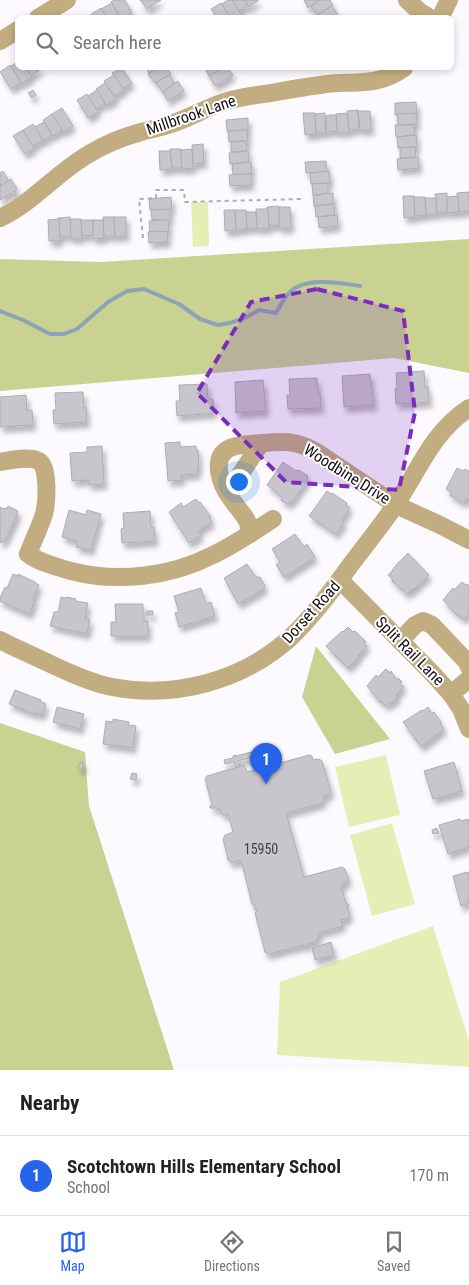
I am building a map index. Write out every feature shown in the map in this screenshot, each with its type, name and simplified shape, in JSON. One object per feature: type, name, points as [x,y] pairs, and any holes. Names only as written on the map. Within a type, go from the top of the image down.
[{"type":"street","points":[[43,15],[67,0]]},
{"type":"street","points":[[408,0],[424,15]]},
{"type":"street","points":[[442,15],[449,0]]},
{"type":"street","points":[[0,41],[15,32]]},
{"type":"street","name":"Millbrook Lane","points":[[0,218],[28,201],[80,159],[122,138],[169,125],[204,109],[228,101],[322,84],[377,81],[401,70]]},
{"type":"street","name":"Dorset Road","points":[[0,640],[86,680],[127,689],[182,689],[200,686],[244,669],[283,643],[319,608],[396,505],[423,458],[438,438],[451,421],[469,408]]},
{"type":"street","name":"Woodbine Drive","points":[[250,534],[246,519],[228,493],[220,472],[219,461],[221,457],[228,449],[237,446],[290,442],[306,446],[396,505]]},
{"type":"street","points":[[228,493],[261,443]]},
{"type":"street","points":[[0,462],[14,459],[30,459],[38,461],[44,466],[47,480],[45,512],[28,554],[55,566],[81,573],[104,577],[121,577],[163,572],[211,556],[272,519]]},
{"type":"street","points":[[396,505],[469,540]]},
{"type":"street","name":"Split Rail Lane","points":[[340,580],[451,694],[461,709],[469,729]]},
{"type":"street","points":[[400,641],[415,625],[422,621],[432,626],[467,662],[469,667]]},
{"type":"street","points":[[451,694],[469,679]]},
{"type":"path","points":[[143,238],[139,199],[156,198],[156,190],[184,190],[185,202],[300,199]]},
{"type":"highlighted area","points":[[317,289],[403,311],[415,412],[399,490],[286,482],[197,393],[251,302]]},
{"type":"green space","points":[[191,202],[208,202],[209,246],[193,247]]},
{"type":"green space","points":[[469,239],[469,373],[394,358],[0,391],[0,259],[101,262]]},
{"type":"green space","points":[[316,646],[390,739],[335,754],[302,697]]},
{"type":"green space","points":[[0,723],[85,752],[89,806],[174,1070],[0,1070]]},
{"type":"green space","points":[[386,755],[400,815],[349,827],[335,767]]},
{"type":"green space","points":[[392,823],[415,904],[372,916],[350,835]]},
{"type":"green space","points":[[433,926],[469,1041],[469,1067],[277,1055],[280,982]]},
{"type":"building","points":[[114,0],[125,0],[132,13],[119,15],[111,2]]},
{"type":"building","points":[[140,0],[161,0],[147,9]]},
{"type":"building","points":[[232,0],[241,14],[228,15],[222,4]]},
{"type":"building","points":[[232,0],[245,0],[248,5],[239,11]]},
{"type":"building","points":[[245,0],[258,0],[258,1],[249,7]]},
{"type":"building","points":[[304,0],[319,0],[308,8]]},
{"type":"building","points":[[319,0],[330,0],[333,5],[317,15],[311,6]]},
{"type":"building","points":[[112,3],[119,15],[105,15],[101,9]]},
{"type":"building","points":[[221,3],[228,15],[215,15],[211,9]]},
{"type":"building","points":[[332,6],[338,15],[318,15]]},
{"type":"building","points":[[101,8],[105,15],[90,15]]},
{"type":"building","points":[[15,64],[15,70],[27,70],[32,77],[21,84],[11,66]]},
{"type":"building","points":[[10,65],[21,82],[11,89],[0,72]]},
{"type":"building","points":[[27,70],[40,70],[31,76]]},
{"type":"building","points":[[123,70],[132,83],[123,89],[112,73]]},
{"type":"building","points":[[154,70],[168,70],[171,74],[155,83],[148,74]]},
{"type":"building","points":[[206,70],[220,70],[209,76]]},
{"type":"building","points":[[220,70],[229,70],[233,75],[215,86],[209,76]]},
{"type":"building","points":[[114,75],[124,90],[114,96],[104,81]]},
{"type":"building","points":[[169,75],[175,83],[163,92],[156,83]]},
{"type":"building","points":[[178,81],[184,91],[168,101],[163,92]]},
{"type":"building","points":[[105,83],[116,99],[106,105],[96,89]]},
{"type":"building","points":[[33,90],[36,95],[32,98],[28,93]]},
{"type":"building","points":[[97,90],[105,103],[96,109],[88,96]]},
{"type":"building","points":[[87,94],[98,112],[88,118],[77,100]]},
{"type":"building","points":[[416,102],[417,113],[395,115],[395,103]]},
{"type":"building","points":[[62,108],[73,126],[63,132],[52,114]]},
{"type":"building","points":[[358,110],[359,129],[349,130],[347,111]]},
{"type":"building","points":[[358,111],[370,111],[371,130],[360,130]]},
{"type":"building","points":[[303,113],[315,113],[316,134],[305,135]]},
{"type":"building","points":[[325,113],[326,133],[316,133],[315,114]]},
{"type":"building","points":[[347,113],[349,132],[337,132],[336,114]]},
{"type":"building","points":[[416,113],[417,124],[398,125],[397,114]]},
{"type":"building","points":[[52,114],[62,130],[53,136],[43,120]]},
{"type":"building","points":[[336,115],[337,131],[326,132],[326,116]]},
{"type":"building","points":[[248,118],[248,130],[227,131],[226,120]]},
{"type":"building","points":[[44,122],[52,135],[43,141],[35,127]]},
{"type":"building","points":[[33,124],[43,140],[33,146],[23,130]]},
{"type":"building","points":[[395,125],[414,125],[415,135],[396,137]]},
{"type":"building","points":[[23,130],[34,148],[25,154],[13,136]]},
{"type":"building","points":[[247,130],[248,141],[229,142],[228,131]]},
{"type":"building","points":[[416,135],[417,147],[398,148],[397,137]]},
{"type":"building","points":[[246,141],[247,151],[231,152],[231,142]]},
{"type":"building","points":[[203,144],[204,163],[193,164],[192,145]]},
{"type":"building","points":[[415,147],[416,157],[400,158],[400,148]]},
{"type":"building","points":[[170,149],[181,149],[182,168],[172,168]]},
{"type":"building","points":[[192,149],[193,168],[182,169],[181,150]]},
{"type":"building","points":[[159,151],[170,151],[172,169],[160,170]]},
{"type":"building","points":[[248,151],[249,162],[230,164],[229,153]]},
{"type":"building","points":[[418,157],[419,168],[398,170],[397,159]]},
{"type":"building","points":[[326,161],[327,171],[306,173],[305,162]]},
{"type":"building","points":[[251,162],[252,174],[233,175],[232,164]]},
{"type":"building","points":[[3,171],[9,181],[0,186],[0,173]]},
{"type":"building","points":[[329,171],[330,183],[311,184],[310,173]]},
{"type":"building","points":[[251,174],[251,185],[230,186],[229,175]]},
{"type":"building","points":[[11,179],[17,189],[14,191],[16,194],[13,196],[11,193],[0,200],[0,186]]},
{"type":"building","points":[[328,183],[328,193],[313,195],[312,184]]},
{"type":"building","points":[[469,192],[469,211],[459,212],[457,193]]},
{"type":"building","points":[[333,193],[333,204],[314,206],[313,195]]},
{"type":"building","points":[[447,193],[447,212],[437,213],[435,194]]},
{"type":"building","points":[[403,196],[414,196],[415,217],[404,218]]},
{"type":"building","points":[[458,196],[459,212],[447,213],[447,197]]},
{"type":"building","points":[[171,197],[172,209],[150,210],[149,199]]},
{"type":"building","points":[[414,197],[425,197],[426,215],[415,216]]},
{"type":"building","points":[[425,198],[436,198],[437,214],[426,214]]},
{"type":"building","points":[[334,204],[335,215],[316,217],[315,206]]},
{"type":"building","points":[[279,206],[279,225],[269,226],[267,207]]},
{"type":"building","points":[[279,207],[290,207],[291,228],[279,228]]},
{"type":"building","points":[[170,209],[170,220],[152,220],[151,210]]},
{"type":"building","points":[[256,209],[268,209],[269,228],[257,229]]},
{"type":"building","points":[[224,210],[235,210],[236,231],[225,231]]},
{"type":"building","points":[[235,210],[246,210],[247,229],[236,230]]},
{"type":"building","points":[[246,212],[256,212],[257,228],[247,228]]},
{"type":"building","points":[[337,215],[338,226],[319,228],[318,217]]},
{"type":"building","points":[[70,217],[71,236],[60,236],[58,218]]},
{"type":"building","points":[[103,217],[114,217],[115,236],[104,236]]},
{"type":"building","points":[[114,217],[126,217],[126,236],[115,236]]},
{"type":"building","points":[[59,219],[60,241],[49,241],[48,220]]},
{"type":"building","points":[[70,219],[81,219],[82,238],[71,238]]},
{"type":"building","points":[[81,220],[93,220],[93,235],[82,236]]},
{"type":"building","points":[[93,220],[103,220],[104,238],[93,239]]},
{"type":"building","points":[[168,220],[169,232],[150,232],[149,221]]},
{"type":"building","points":[[148,232],[167,232],[168,242],[149,243]]},
{"type":"building","points":[[424,371],[425,387],[428,387],[429,402],[396,404],[396,373]]},
{"type":"building","points":[[370,374],[374,405],[344,407],[342,376]]},
{"type":"building","points":[[317,378],[321,408],[288,409],[287,395],[290,395],[289,379]]},
{"type":"building","points":[[263,380],[266,411],[236,413],[235,382]]},
{"type":"building","points":[[207,384],[208,399],[213,399],[214,413],[177,416],[176,401],[180,401],[179,385]]},
{"type":"building","points":[[83,392],[87,422],[54,424],[53,410],[56,410],[55,393]]},
{"type":"building","points":[[26,395],[27,411],[32,410],[33,425],[0,427],[0,397]]},
{"type":"building","points":[[180,442],[180,447],[196,446],[199,469],[197,474],[181,475],[182,480],[168,481],[165,443]]},
{"type":"building","points":[[102,446],[104,484],[89,485],[89,480],[72,481],[70,453],[87,452],[87,447]]},
{"type":"building","points":[[283,462],[296,471],[299,470],[308,476],[308,479],[291,503],[289,502],[288,504],[281,500],[283,498],[267,485]]},
{"type":"building","points":[[457,468],[469,471],[469,501],[466,499],[464,503],[450,495],[451,493],[446,489]]},
{"type":"building","points":[[327,491],[347,503],[346,505],[350,508],[341,520],[344,522],[336,534],[309,516]]},
{"type":"building","points":[[196,499],[211,517],[209,518],[212,522],[198,531],[201,535],[189,543],[169,512],[181,503],[183,507]]},
{"type":"building","points":[[8,506],[18,511],[18,514],[5,541],[2,543],[0,542],[0,507],[7,509]]},
{"type":"building","points":[[69,510],[86,515],[87,510],[101,514],[91,550],[76,547],[78,542],[62,537]]},
{"type":"building","points":[[150,511],[151,527],[154,527],[155,541],[122,543],[123,513]]},
{"type":"building","points":[[295,534],[304,547],[307,544],[315,557],[284,577],[276,565],[280,562],[272,549]]},
{"type":"building","points":[[408,553],[429,575],[407,594],[388,575]]},
{"type":"building","points":[[247,564],[256,577],[260,577],[265,586],[264,589],[238,604],[224,578]]},
{"type":"building","points":[[13,574],[18,576],[18,574],[39,585],[29,614],[0,601],[5,587],[7,588]]},
{"type":"building","points":[[462,582],[469,586],[469,615],[463,619],[443,600],[453,588],[454,590]]},
{"type":"building","points":[[201,588],[206,604],[211,602],[215,616],[179,627],[175,613],[179,612],[174,596]]},
{"type":"building","points":[[61,597],[88,603],[85,619],[90,620],[87,634],[50,626],[54,612],[58,612]]},
{"type":"building","points":[[115,604],[143,604],[143,621],[148,621],[148,636],[111,636],[111,622],[116,622]]},
{"type":"building","points":[[147,611],[153,611],[153,615],[146,615]]},
{"type":"building","points":[[348,627],[366,642],[364,643],[367,646],[348,668],[326,646]]},
{"type":"building","points":[[386,669],[390,673],[391,671],[397,680],[398,678],[402,682],[400,684],[404,687],[396,695],[398,697],[386,706],[380,702],[367,686],[376,675],[378,677]]},
{"type":"building","points":[[15,690],[41,700],[46,704],[42,715],[9,704]]},
{"type":"building","points":[[57,707],[84,714],[80,729],[53,722]]},
{"type":"building","points":[[428,707],[432,713],[434,712],[444,729],[421,747],[403,722]]},
{"type":"building","points":[[113,719],[129,722],[128,725],[136,726],[133,748],[103,744],[106,721],[113,722]]},
{"type":"building","points":[[263,749],[264,754],[238,761],[240,766],[236,767],[234,762],[225,764],[224,760],[233,758],[233,756]]},
{"type":"building","points":[[309,755],[312,756],[313,760],[319,759],[322,761],[331,792],[329,795],[323,796],[324,800],[322,803],[286,813],[304,877],[342,867],[345,869],[349,881],[343,883],[341,888],[346,903],[349,905],[347,907],[350,915],[347,919],[341,920],[343,926],[318,933],[320,938],[317,938],[318,941],[307,944],[306,947],[303,945],[269,954],[265,952],[255,913],[257,910],[254,909],[255,906],[252,904],[241,860],[233,863],[228,860],[223,839],[225,835],[233,832],[228,814],[223,815],[219,808],[210,808],[212,805],[205,779],[207,776],[244,765],[247,772]]},
{"type":"building","points":[[80,762],[84,763],[82,769],[78,768]]},
{"type":"building","points":[[454,762],[462,791],[433,799],[424,771]]},
{"type":"building","points":[[132,773],[137,774],[136,780],[130,779]]},
{"type":"building","points":[[460,819],[461,821],[468,819],[469,847],[448,854],[439,825]]},
{"type":"building","points":[[437,828],[439,833],[433,834],[432,830]]},
{"type":"building","points":[[469,873],[469,903],[461,906],[453,876]]},
{"type":"building","points":[[331,942],[334,955],[315,960],[312,948]]},
{"type":"waterway","points":[[0,311],[50,334],[64,334],[77,329],[108,302],[127,291],[144,289],[179,304],[200,319],[218,325],[245,318],[259,310],[276,313],[289,293],[304,284],[323,282],[360,286]]},
{"type":"place","name":"Scotchtown Hills Elementary School","points":[[266,784]]}]
